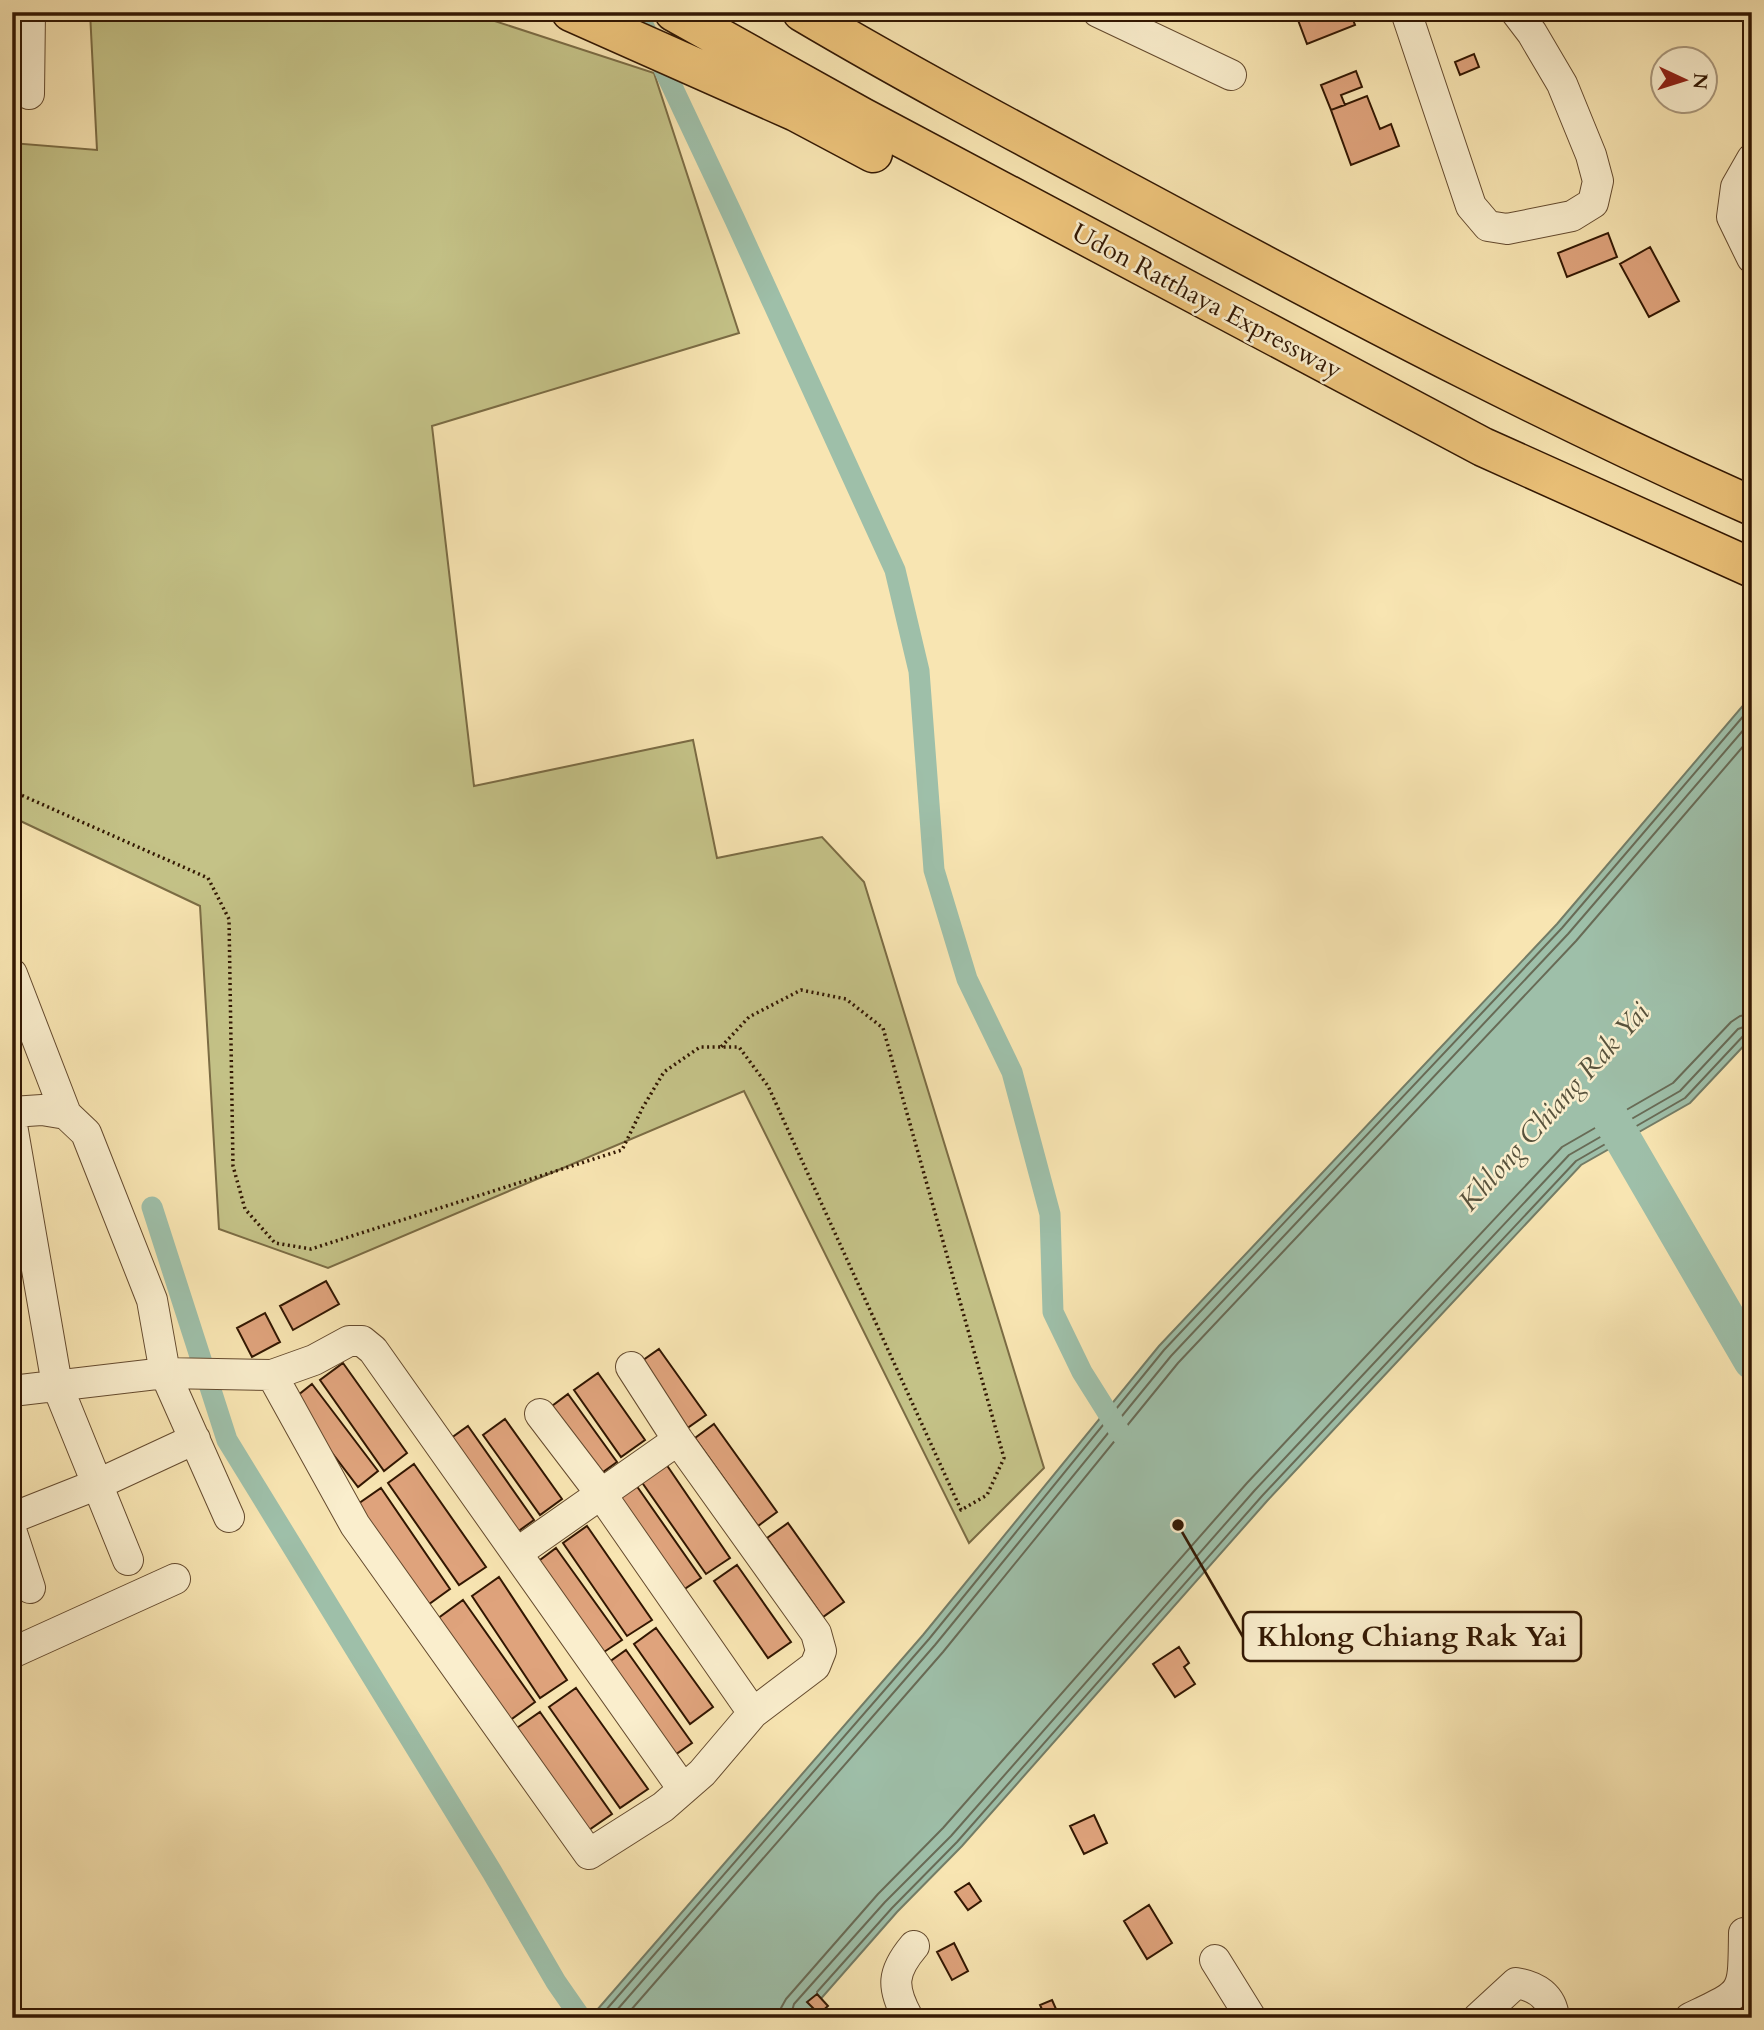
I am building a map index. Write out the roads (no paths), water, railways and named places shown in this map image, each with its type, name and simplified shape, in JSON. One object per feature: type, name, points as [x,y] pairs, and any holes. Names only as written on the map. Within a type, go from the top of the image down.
[{"type":"highway","points":[[571,12],[796,112],[1236,345],[1346,396],[1483,447]]},
{"type":"highway","name":"Udon Ratthaya Expressway","points":[[674,12],[886,130],[1483,447],[1752,568]]},
{"type":"highway","points":[[802,12],[893,66],[1293,280],[1639,456],[1752,506]]},
{"type":"street","points":[[29,94],[30,12]]},
{"type":"street","points":[[1098,12],[1231,75]]},
{"type":"street","points":[[1406,12],[1471,206],[1488,226],[1507,229],[1572,216],[1593,203],[1598,181],[1591,155],[1562,84],[1532,33],[1516,12]]},
{"type":"street","points":[[1752,159],[1736,187],[1732,217],[1752,258]]},
{"type":"street","points":[[12,974],[66,1114],[86,1133],[152,1300],[178,1373],[195,1439],[229,1517]]},
{"type":"street","points":[[12,1112],[42,1110],[66,1114]]},
{"type":"street","points":[[12,1125],[22,1246],[57,1385],[128,1560]]},
{"type":"street","points":[[12,1391],[178,1373],[272,1375],[314,1360],[349,1341],[362,1341],[373,1350],[683,1789]]},
{"type":"street","points":[[272,1375],[355,1525],[589,1854],[663,1807],[702,1773],[753,1713],[815,1666],[821,1651],[816,1633],[678,1440],[631,1367]]},
{"type":"street","points":[[540,1414],[601,1494],[753,1713]]},
{"type":"street","points":[[12,1518],[98,1484],[195,1439]]},
{"type":"street","points":[[517,1553],[678,1440]]},
{"type":"street","points":[[12,1533],[30,1588]]},
{"type":"street","points":[[12,1653],[175,1579]]},
{"type":"street","points":[[1690,2018],[1738,1992],[1744,1976],[1744,1933]]},
{"type":"street","points":[[908,2018],[896,1989],[896,1972],[914,1946]]},
{"type":"street","points":[[1215,1960],[1251,2018]]},
{"type":"street","points":[[1478,2018],[1516,1983],[1531,1985],[1543,1992],[1553,2010],[1554,2018]]},
{"type":"water","points":[[1752,695],[1752,1037],[1690,1103],[1581,1165],[1267,1501],[962,1846],[897,1912],[804,2018],[590,2018],[923,1635],[1159,1346],[1557,924]]},
{"type":"waterway","points":[[637,12],[895,570],[919,671],[934,870],[967,979],[1012,1072],[1050,1214],[1053,1312],[1082,1372],[1121,1434]]},
{"type":"waterway","points":[[1599,1098],[1752,1361]]},
{"type":"waterway","points":[[152,1207],[227,1440],[492,1872],[556,1982],[581,2018]]},
{"type":"place","name":"Khlong Chiang Rak Yai","points":[[1178,1525]]}]
